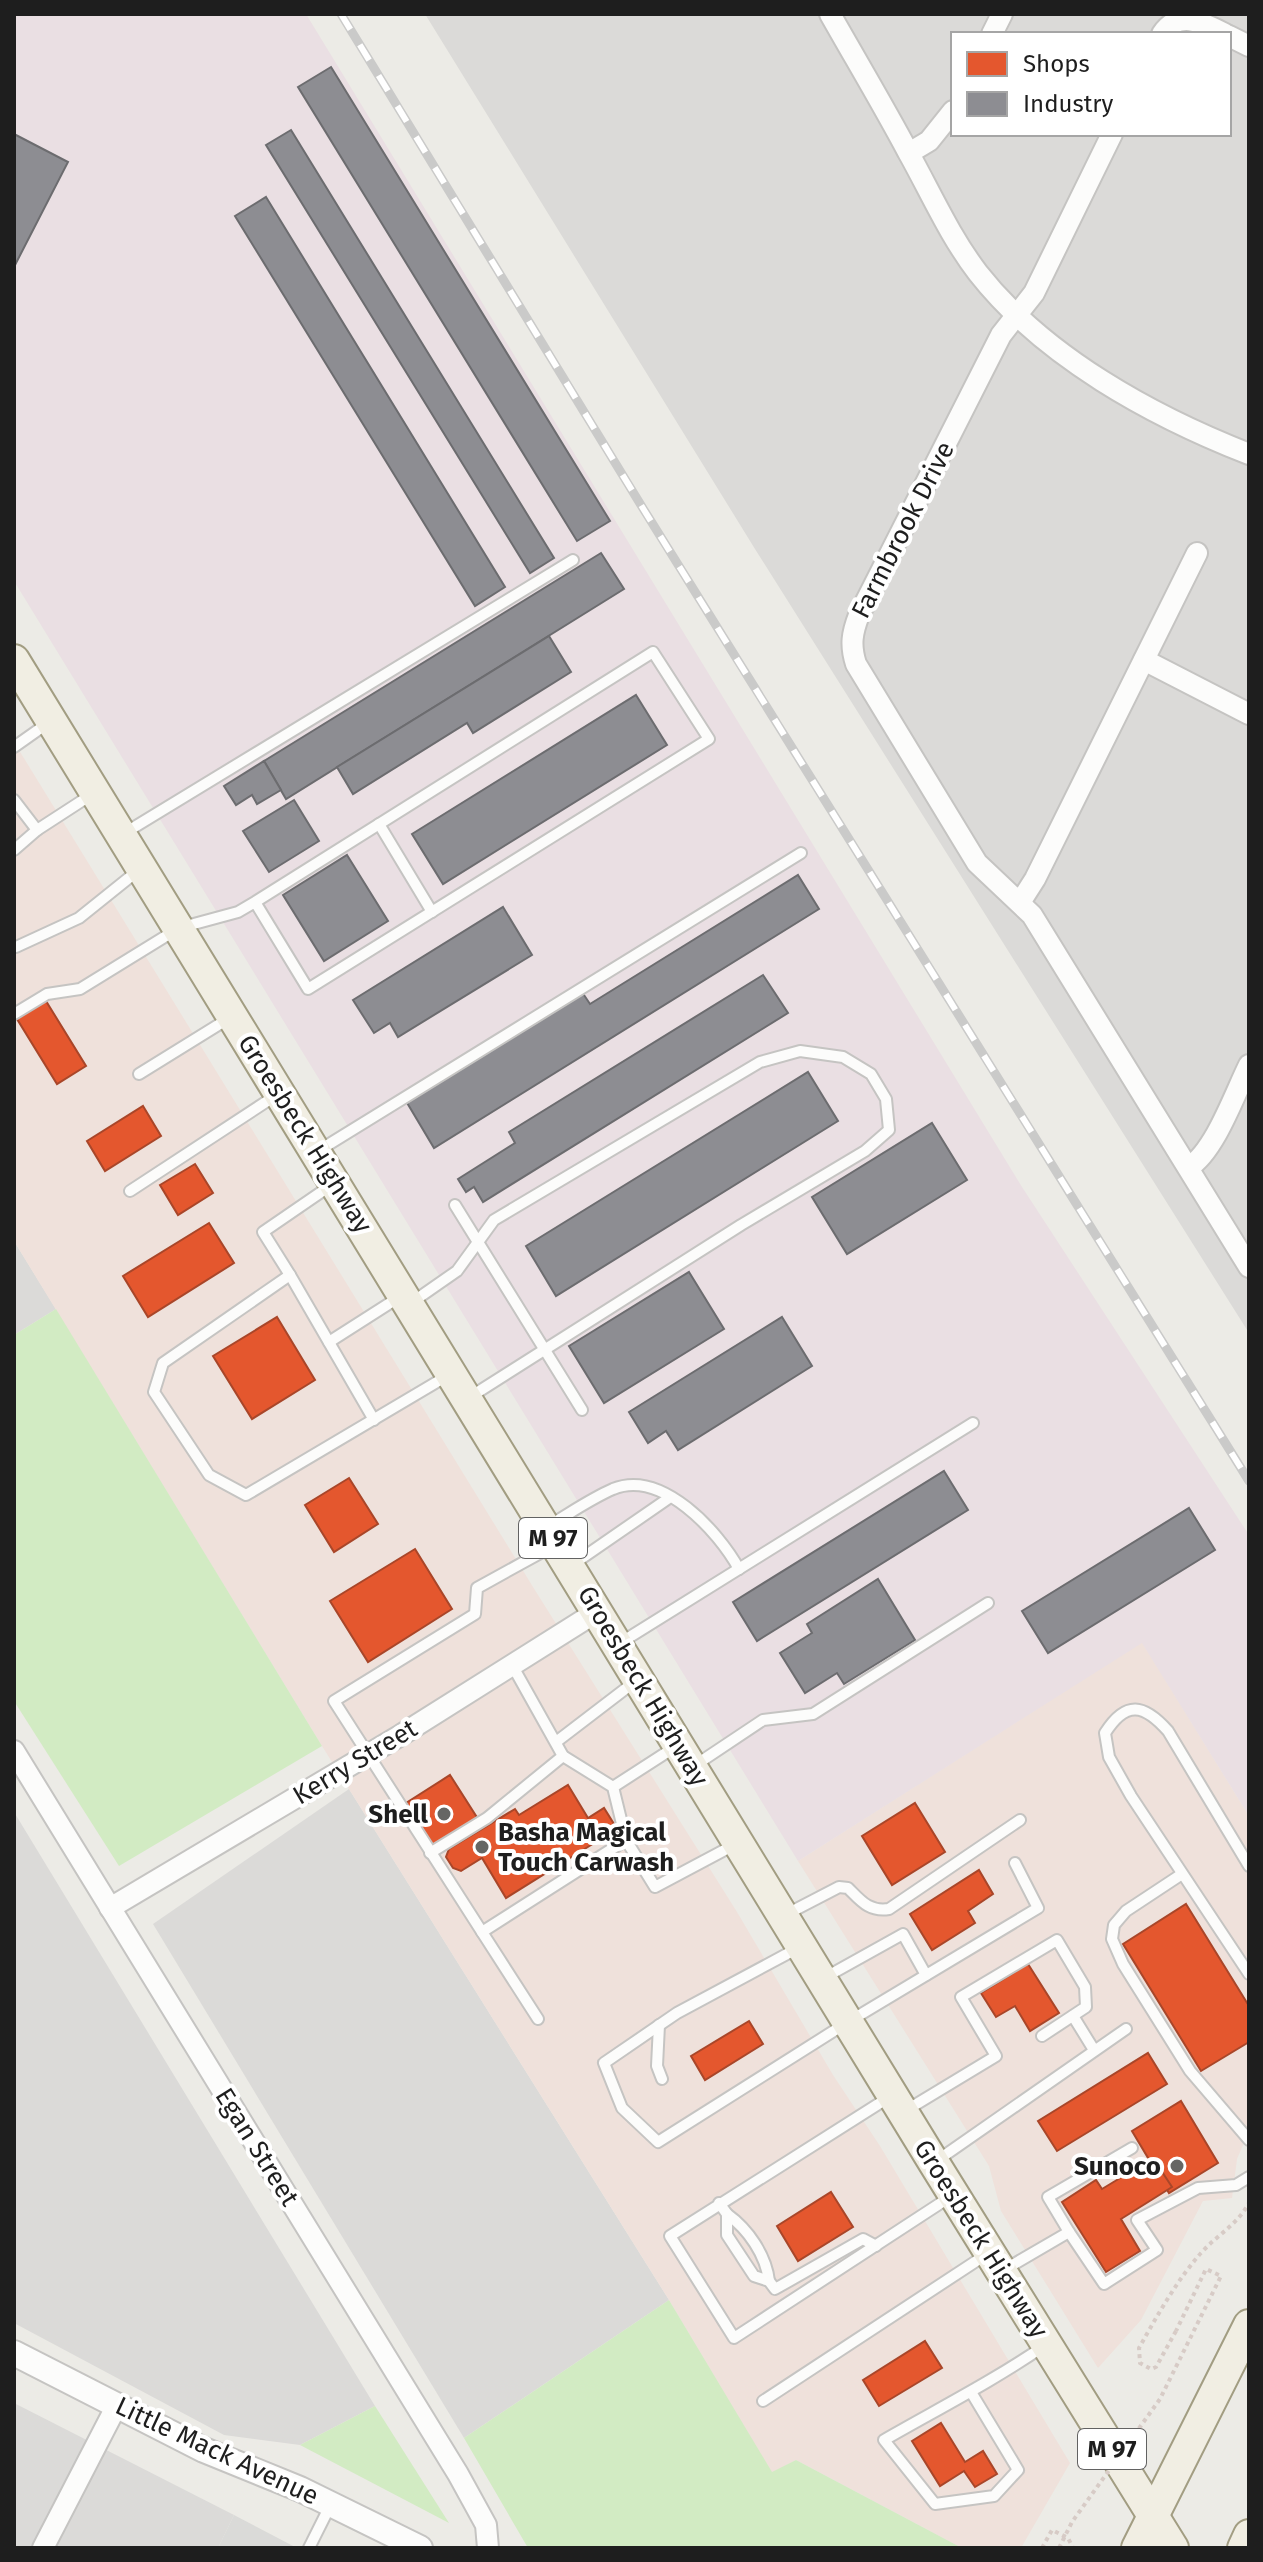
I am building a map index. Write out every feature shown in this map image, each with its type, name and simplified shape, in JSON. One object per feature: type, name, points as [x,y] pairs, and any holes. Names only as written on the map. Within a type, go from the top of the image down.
[{"type":"main road","name":"Groesbeck Highway","points":[[14,660],[953,2195],[1173,2548]]},
{"type":"main road","points":[[1137,2548],[1249,2325]]},
{"type":"main road","points":[[1243,2548],[1249,2535]]},
{"type":"street","points":[[830,14],[956,241],[979,274],[1017,314],[1088,371],[1132,399],[1208,438],[1249,454]]},
{"type":"street","points":[[993,32],[1002,14]]},
{"type":"street","points":[[1164,32],[1178,20],[1193,19],[1221,32]]},
{"type":"street","points":[[1231,37],[1249,46]]},
{"type":"street","points":[[909,153],[929,141],[951,114]]},
{"type":"street","name":"Farmbrook Drive","points":[[1111,136],[1034,293],[1001,335],[859,615],[852,633],[851,650],[856,664],[977,863],[1021,901],[1032,915],[1249,1267]]},
{"type":"street","points":[[1021,901],[1035,879],[1197,553]]},
{"type":"street","points":[[1144,660],[1249,714]]},
{"type":"street","points":[[1189,1167],[1199,1161],[1211,1141],[1249,1065]]},
{"type":"street","name":"Kerry Street","points":[[110,1908],[367,1756],[598,1611]]},
{"type":"street","name":"Egan Street","points":[[14,1751],[458,2474],[486,2525],[488,2548]]},
{"type":"street","name":"Little Mack Avenue","points":[[14,2353],[204,2450],[331,2504],[420,2548]]},
{"type":"street","points":[[43,2548],[117,2405]]},
{"type":"lane","points":[[122,835],[573,560]]},
{"type":"lane","points":[[14,1014],[47,994],[80,989],[179,928],[238,912],[653,652],[709,739],[308,989],[255,902]]},
{"type":"lane","points":[[14,747],[51,721]]},
{"type":"lane","points":[[14,850],[37,830],[95,792]]},
{"type":"lane","points":[[14,800],[37,830]]},
{"type":"lane","points":[[379,824],[432,912]]},
{"type":"lane","points":[[316,1152],[801,853]]},
{"type":"lane","points":[[16,947],[79,918],[142,868]]},
{"type":"lane","points":[[139,1074],[233,1016]]},
{"type":"lane","points":[[290,1275],[163,1363],[154,1392],[209,1475],[246,1495],[374,1420],[545,1350],[741,1225],[865,1151],[889,1130],[886,1099],[871,1074],[843,1057],[800,1051],[760,1062],[494,1220],[457,1271],[329,1342]]},
{"type":"lane","points":[[130,1191],[280,1093]]},
{"type":"lane","points":[[335,1183],[263,1232],[374,1420]]},
{"type":"lane","points":[[455,1205],[582,1410]]},
{"type":"lane","points":[[618,1644],[973,1423]]},
{"type":"lane","points":[[558,1546],[615,1488],[644,1486],[696,1513],[726,1545],[739,1569]]},
{"type":"lane","points":[[538,2019],[334,1701],[475,1614],[477,1588],[558,1546],[669,1498]]},
{"type":"lane","points":[[613,1787],[763,1720],[813,1714],[988,1603]]},
{"type":"lane","points":[[512,1665],[563,1756],[613,1787],[626,1840],[655,1887],[739,1842]]},
{"type":"lane","points":[[556,1742],[639,1679]]},
{"type":"lane","points":[[1249,1866],[1168,1731],[1154,1715],[1144,1709],[1129,1710],[1112,1722],[1105,1733],[1109,1757],[1131,1796],[1249,1974]]},
{"type":"lane","points":[[430,1853],[487,1818],[563,1756]]},
{"type":"lane","points":[[783,1915],[839,1887],[848,1888],[866,1907],[878,1911],[889,1909],[1020,1820]]},
{"type":"lane","points":[[482,1932],[626,1840]]},
{"type":"lane","points":[[802,1946],[677,2013],[604,2063],[622,2108],[658,2142],[848,2022],[1038,1908],[1015,1863]]},
{"type":"lane","points":[[1182,1874],[1126,1911],[1114,1925],[1112,1939],[1123,1964],[1190,2071],[1249,2140]]},
{"type":"lane","points":[[822,1979],[903,1934],[926,1975]]},
{"type":"lane","points":[[953,2195],[734,2338],[670,2236],[719,2203],[898,2103],[996,2056],[961,1997],[1057,1940],[1085,1987],[1086,2007],[1042,2036]]},
{"type":"lane","points":[[1073,2016],[1094,2050]]},
{"type":"lane","points":[[659,2025],[657,2066],[662,2079]]},
{"type":"lane","points":[[934,2163],[1126,2029]]},
{"type":"lane","points":[[1132,2148],[1048,2197],[1104,2284],[1157,2250],[1137,2220],[1198,2188],[1236,2185],[1249,2177]]},
{"type":"lane","points":[[719,2203],[727,2214],[741,2224],[767,2264],[769,2281],[775,2289],[863,2239],[876,2246]]},
{"type":"lane","points":[[727,2214],[727,2235],[754,2276],[769,2281]]},
{"type":"lane","points":[[763,2401],[995,2262],[1069,2232]]},
{"type":"lane","points":[[971,2392],[1018,2470],[994,2496],[935,2504],[884,2440],[971,2392],[1046,2345]]},
{"type":"lane","points":[[309,2548],[331,2504]]},
{"type":"path","points":[[1059,2548],[1072,2522],[1160,2399],[1221,2276],[1206,2269],[1156,2367],[1151,2369],[1140,2363],[1139,2348],[1191,2266],[1237,2222],[1249,2203]]},
{"type":"path","points":[[1042,2548],[1052,2530],[1068,2538],[1073,2548]]},
{"type":"shaded area","points":[[14,14],[306,14],[1022,1187],[1249,1535],[1249,1816],[1142,1643],[798,1861],[14,581]]},
{"type":"shaded area","points":[[425,14],[1249,14],[1249,1333],[755,549]]},
{"type":"shaded area","points":[[14,742],[533,1587],[737,1912],[1070,2463],[1021,2548],[962,2548],[796,2460],[772,2473],[669,2300],[322,1746],[14,1241]]},
{"type":"shaded area","points":[[14,1241],[56,1309],[14,1335]]},
{"type":"shaded area","points":[[1142,1642],[1249,1816],[1249,2131],[1237,2159],[1232,2198],[1203,2201],[1141,2320],[1098,2368],[1001,2211],[989,2166],[798,1861]]},
{"type":"shaded area","points":[[349,1789],[669,2300],[464,2438],[153,1924]]},
{"type":"shaded area","points":[[14,1812],[375,2406],[300,2445],[224,2435],[14,2323]]},
{"type":"shaded area","points":[[14,2403],[234,2515],[218,2548],[14,2548]]},
{"type":"shaded area","points":[[234,2515],[297,2548],[218,2548]]},
{"type":"green space","points":[[56,1309],[322,1746],[119,1866],[14,1701],[14,1335]]},
{"type":"green space","points":[[669,2300],[772,2472],[796,2460],[962,2548],[528,2548],[464,2438]]},
{"type":"green space","points":[[375,2406],[449,2523],[300,2445]]},
{"type":"building: Shops","points":[[46,1001],[86,1066],[57,1084],[17,1019]]},
{"type":"building: Shops","points":[[143,1106],[161,1136],[105,1171],[87,1141]]},
{"type":"building: Shops","points":[[195,1164],[213,1193],[178,1215],[160,1185]]},
{"type":"building: Shops","points":[[209,1223],[234,1263],[148,1317],[123,1276]]},
{"type":"building: Shops","points":[[277,1317],[315,1380],[252,1419],[213,1356]]},
{"type":"building: Shops","points":[[349,1478],[378,1524],[334,1552],[305,1505]]},
{"type":"building: Shops","points":[[415,1549],[452,1609],[368,1662],[330,1601]]},
{"type":"building: Shops","points":[[450,1775],[478,1819],[433,1847],[406,1803]]},
{"type":"building: Shops","points":[[568,1785],[588,1818],[604,1808],[614,1824],[596,1835],[599,1840],[506,1898],[482,1858],[461,1871],[453,1868],[446,1857],[449,1849],[515,1809],[519,1815]]},
{"type":"building: Shops","points":[[915,1803],[945,1852],[892,1885],[862,1836]]},
{"type":"building: Shops","points":[[979,1870],[993,1894],[968,1911],[975,1923],[932,1950],[910,1914]]},
{"type":"building: Shops","points":[[1186,1904],[1249,2006],[1249,2042],[1201,2071],[1123,1944]]},
{"type":"building: Shops","points":[[1028,1964],[1059,2013],[1030,2031],[1015,2006],[996,2017],[981,1993]]},
{"type":"building: Shops","points":[[749,2021],[763,2044],[705,2080],[691,2056]]},
{"type":"building: Shops","points":[[1148,2053],[1167,2084],[1057,2151],[1038,2121]]},
{"type":"building: Shops","points":[[1181,2101],[1218,2163],[1169,2193],[1132,2131]]},
{"type":"building: Shops","points":[[1153,2158],[1172,2187],[1121,2219],[1140,2251],[1106,2272],[1062,2202],[1096,2180],[1102,2189]]},
{"type":"building: Shops","points":[[831,2192],[853,2227],[798,2261],[777,2226]]},
{"type":"building: Shops","points":[[925,2341],[942,2368],[879,2406],[863,2380]]},
{"type":"building: Shops","points":[[941,2423],[965,2462],[983,2451],[997,2474],[975,2487],[964,2471],[940,2486],[912,2441]]},
{"type":"building: Industry","points":[[331,67],[610,521],[577,541],[298,87]]},
{"type":"building: Industry","points":[[291,130],[554,558],[530,573],[266,145]]},
{"type":"building: Industry","points":[[14,134],[68,162],[14,267]]},
{"type":"building: Industry","points":[[266,197],[505,587],[475,606],[235,216]]},
{"type":"building: Industry","points":[[601,553],[624,589],[286,799],[264,761]]},
{"type":"building: Industry","points":[[549,636],[571,672],[473,733],[467,723],[353,794],[337,767]]},
{"type":"building: Industry","points":[[636,695],[667,745],[443,884],[412,834]]},
{"type":"building: Industry","points":[[264,761],[281,790],[257,804],[252,795],[236,805],[224,786]]},
{"type":"building: Industry","points":[[294,800],[319,841],[269,872],[243,831]]},
{"type":"building: Industry","points":[[347,855],[388,921],[324,961],[283,895]]},
{"type":"building: Industry","points":[[798,875],[819,909],[434,1148],[406,1101],[582,992],[590,1004]]},
{"type":"building: Industry","points":[[503,907],[532,955],[398,1037],[390,1023],[374,1033],[353,1000]]},
{"type":"building: Industry","points":[[763,975],[788,1013],[483,1202],[474,1187],[466,1192],[458,1179],[515,1143],[509,1132]]},
{"type":"building: Industry","points":[[808,1072],[838,1121],[556,1296],[526,1246]]},
{"type":"building: Industry","points":[[932,1123],[967,1180],[847,1254],[812,1197]]},
{"type":"building: Industry","points":[[689,1272],[724,1329],[604,1403],[569,1346]]},
{"type":"building: Industry","points":[[782,1317],[812,1366],[678,1450],[666,1431],[648,1443],[629,1412]]},
{"type":"building: Industry","points":[[944,1471],[968,1510],[757,1641],[733,1602]]},
{"type":"building: Industry","points":[[1189,1508],[1215,1550],[1048,1653],[1022,1611]]},
{"type":"building: Industry","points":[[878,1579],[915,1640],[844,1684],[837,1673],[805,1693],[780,1653],[812,1633],[807,1624]]},
{"type":"railway","points":[[341,14],[644,510],[1249,1481]]},
{"type":"place","name":"Shell","points":[[444,1814]]},
{"type":"place","name":"Basha Magical Touch Carwash","points":[[482,1847]]},
{"type":"place","name":"Sunoco","points":[[1177,2166]]}]
